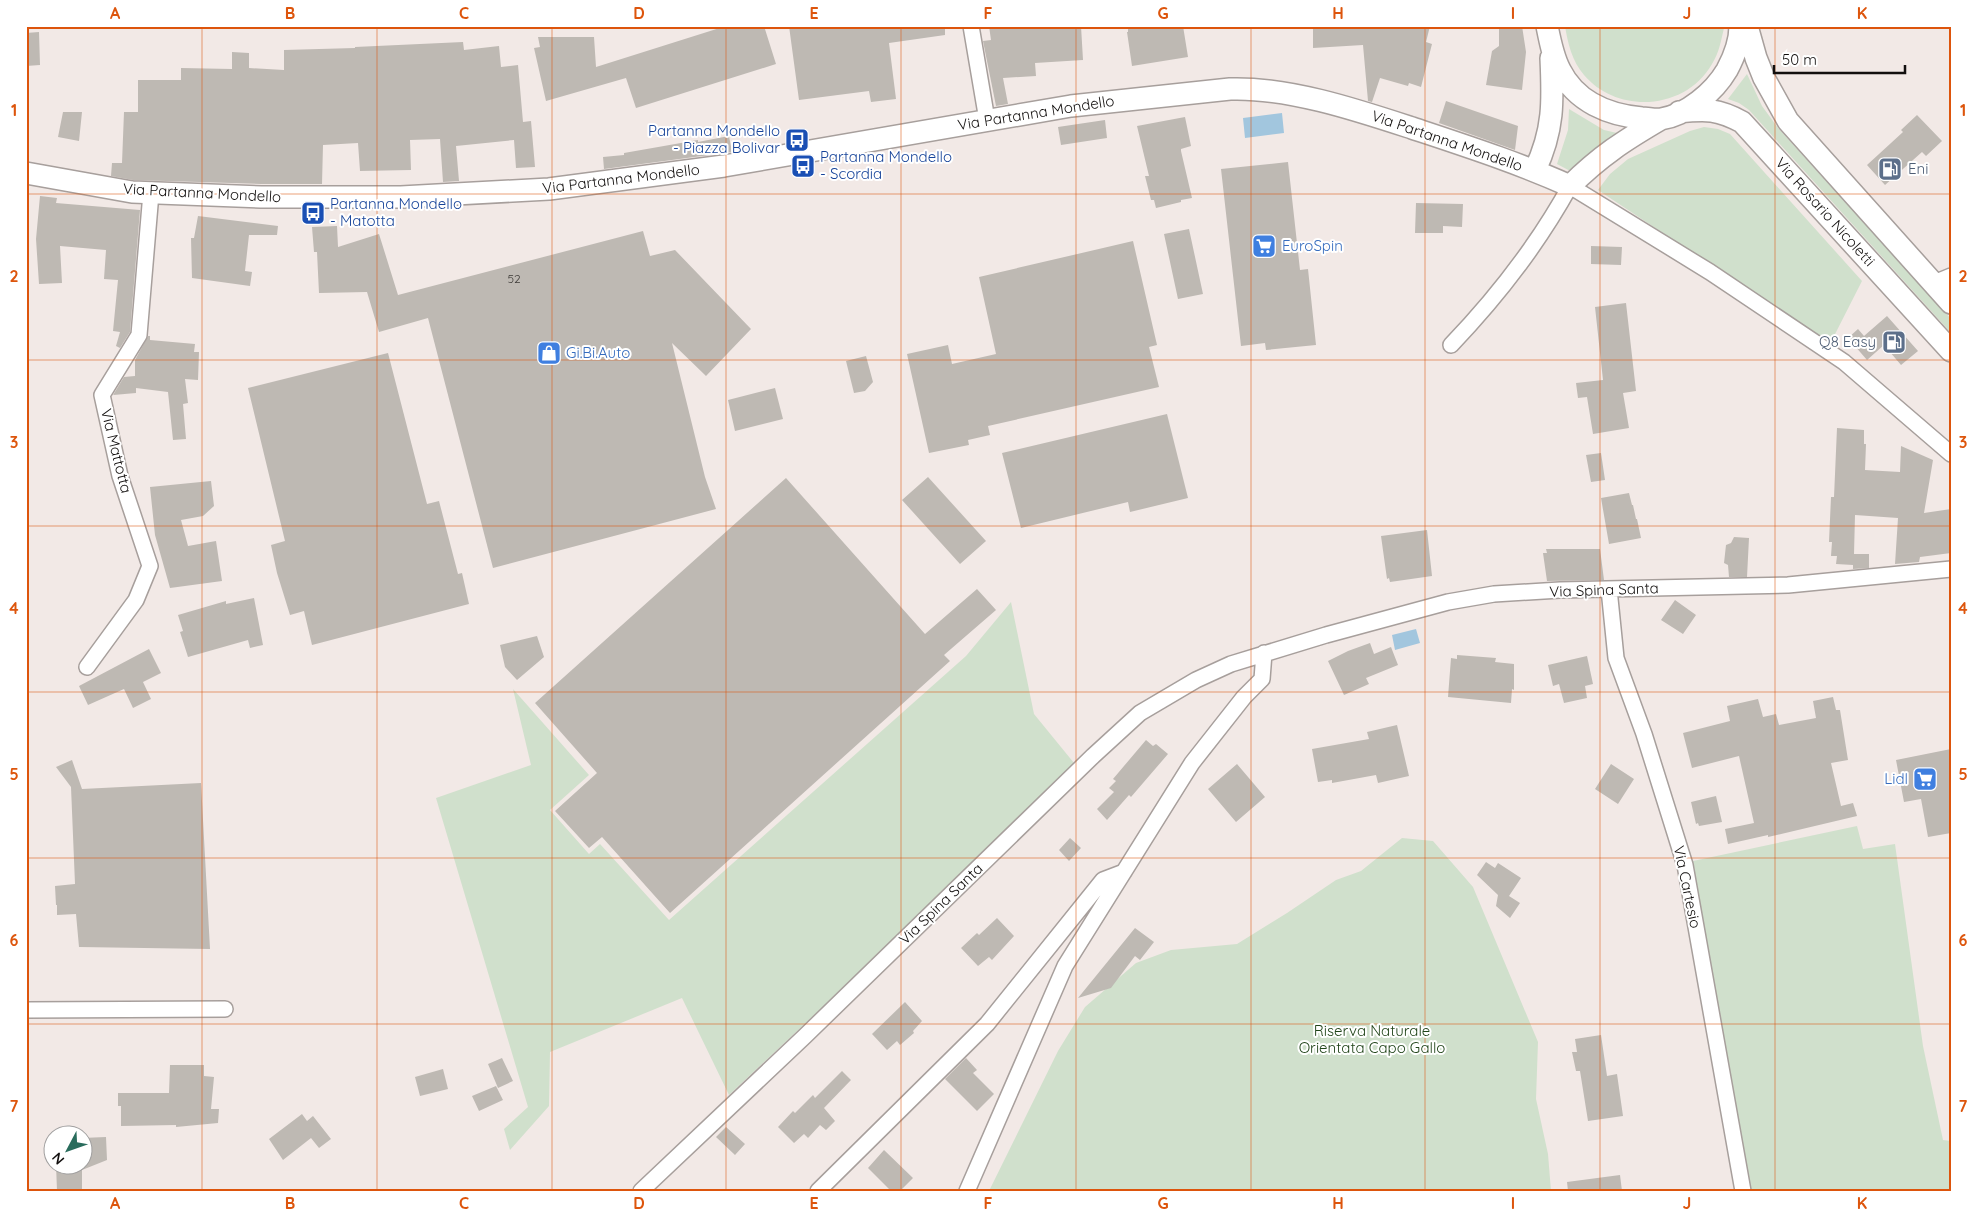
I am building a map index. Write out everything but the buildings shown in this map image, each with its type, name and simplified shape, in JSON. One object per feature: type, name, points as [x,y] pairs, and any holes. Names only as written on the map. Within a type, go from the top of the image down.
[{"type":"main road","points":[[1535,170],[1545,150],[1552,114],[1551,48],[1547,26]]},
{"type":"main road","points":[[1570,186],[1590,166],[1619,144],[1703,99],[1719,82],[1731,62],[1740,26]]},
{"type":"main road","points":[[1747,26],[1764,78],[1788,121],[1942,280],[1951,302]]},
{"type":"main road","name":"Via Rosario Nicoletti","points":[[1551,48],[1560,70],[1569,84],[1595,106],[1609,113],[1626,117],[1670,116],[1714,110],[1728,114],[1742,122],[1951,351]]},
{"type":"main road","name":"Via Partanna Mondello","points":[[26,174],[132,192],[261,197],[401,197],[549,189],[724,166],[1071,106],[1254,88],[1362,112],[1535,170],[1570,186]]},
{"type":"street","points":[[971,26],[987,120]]},
{"type":"street","points":[[1451,345],[1482,313],[1522,262],[1556,212],[1570,186]]},
{"type":"street","name":"Via Partanna Mondello","points":[[1570,186],[1710,272],[1844,362],[1951,454]]},
{"type":"street","name":"Via Mattotta","points":[[87,666],[136,600],[150,566],[120,476],[102,395],[139,335],[150,193]]},
{"type":"street","name":"Via Spina Santa","points":[[641,1191],[805,1036],[1093,756],[1140,713],[1196,680],[1232,664],[1264,653],[1448,602],[1494,594],[1788,585],[1951,569]]},
{"type":"street","name":"Via Cartesio","points":[[1609,589],[1616,658],[1644,734],[1685,865],[1743,1191]]},
{"type":"street","points":[[967,1191],[1065,966],[1192,762],[1262,678],[1264,653]]},
{"type":"street","points":[[818,1191],[987,1024],[1103,880],[1124,872]]},
{"type":"street","points":[[26,1010],[225,1009]]},
{"type":"green space","points":[[1565,26],[1724,26],[1724,28],[1716,56],[1700,79],[1686,91],[1669,98],[1651,102],[1615,97],[1598,88],[1584,75],[1576,64],[1569,46]]},
{"type":"green space","points":[[1747,74],[1762,106],[1778,128],[1951,319],[1951,333],[1749,110],[1739,103],[1728,99]]},
{"type":"green space","points":[[1569,109],[1604,130],[1617,133],[1601,144],[1572,172],[1557,164],[1568,130]]},
{"type":"green space","points":[[1704,127],[1718,129],[1730,134],[1862,281],[1830,344],[1598,190],[1610,174],[1628,159],[1690,131]]},
{"type":"green space","points":[[1011,602],[1034,714],[1074,763],[828,1002],[729,1095],[682,998],[550,1052],[549,1106],[510,1150],[504,1129],[528,1107],[436,798],[531,765],[513,689],[589,775],[550,810],[589,854],[600,844],[669,920],[966,656]]},
{"type":"green space","points":[[1857,826],[1863,849],[1895,844],[1923,1046],[1943,1140],[1951,1141],[1951,1191],[1749,1191],[1693,861]]},
{"type":"green space","name":"Riserva Naturale Orientata Capo Gallo","points":[[1402,838],[1433,841],[1473,887],[1538,1042],[1536,1099],[1548,1154],[1551,1191],[989,1191],[1058,1051],[1085,1007],[1136,963],[1171,950],[1237,944],[1336,880],[1361,871]]},
{"type":"water","points":[[1282,113],[1284,133],[1245,138],[1243,118]]},
{"type":"water","points":[[1416,629],[1420,643],[1395,650],[1392,635]]},
{"type":"place","name":"Partanna Mondello - Piazza Bolivar","points":[[797,140]]},
{"type":"place","name":"Partanna Mondello - Scordia","points":[[803,166]]},
{"type":"place","name":"Eni","points":[[1890,169]]},
{"type":"place","name":"Partanna Mondello - Matotta","points":[[313,213]]},
{"type":"place","name":"EuroSpin","points":[[1264,246]]},
{"type":"place","name":"Q8 Easy","points":[[1894,342]]},
{"type":"place","name":"Gi.Bi.Auto","points":[[549,353]]},
{"type":"place","name":"Lidl","points":[[1925,779]]}]
